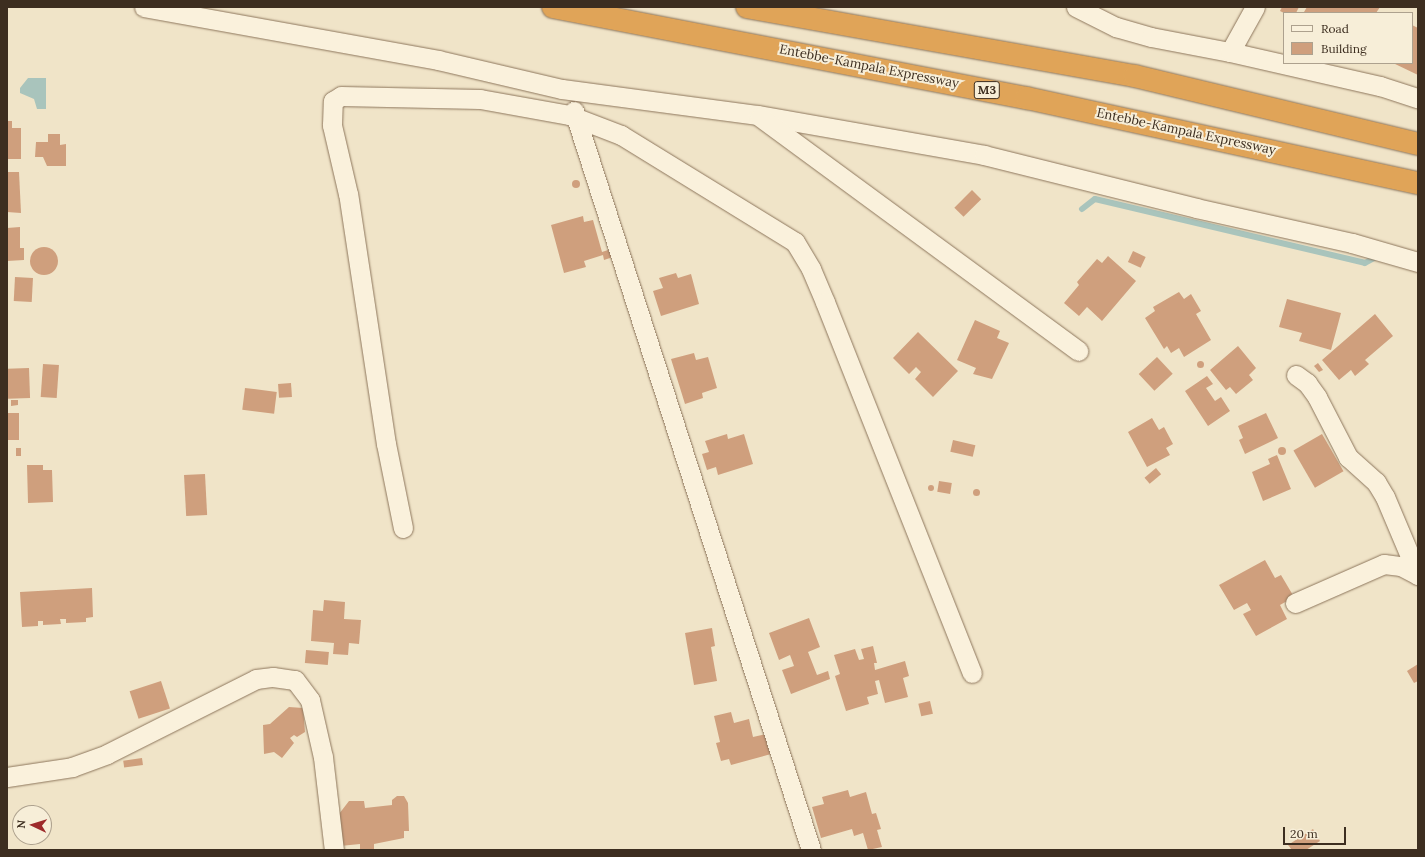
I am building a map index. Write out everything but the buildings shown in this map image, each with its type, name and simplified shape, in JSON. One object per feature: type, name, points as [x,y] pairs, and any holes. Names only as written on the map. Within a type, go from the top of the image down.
[{"type":"highway","name":"Entebbe-Kampala Expressway","points":[[553,7],[1027,98],[1418,183]]},
{"type":"highway","points":[[748,7],[1135,76],[1418,144]]},
{"type":"street","points":[[144,7],[438,60],[562,89],[758,115],[984,155],[1196,208],[1352,243],[1418,262]]},
{"type":"street","points":[[1076,7],[1116,27],[1151,37],[1230,52],[1380,86],[1418,98]]},
{"type":"street","points":[[1230,52],[1255,7]]},
{"type":"street","points":[[562,89],[578,119],[811,850]]},
{"type":"street","points":[[403,528],[386,444],[348,194],[332,125],[333,101],[341,96],[480,99],[578,119],[621,135],[795,242],[811,269],[972,673]]},
{"type":"street","points":[[758,115],[1078,351]]},
{"type":"street","points":[[1296,375],[1307,383],[1317,396],[1348,458],[1376,482],[1385,496],[1418,575]]},
{"type":"street","points":[[1295,603],[1384,564],[1401,566],[1418,575]]},
{"type":"street","points":[[7,777],[72,767],[108,754],[256,679],[273,677],[295,680],[310,700],[323,757],[334,850]]},
{"type":"water","points":[[28,78],[46,78],[46,109],[37,109],[34,99],[20,93],[20,88]]},
{"type":"waterway","points":[[1082,209],[1095,199],[1365,263],[1374,258]]}]
